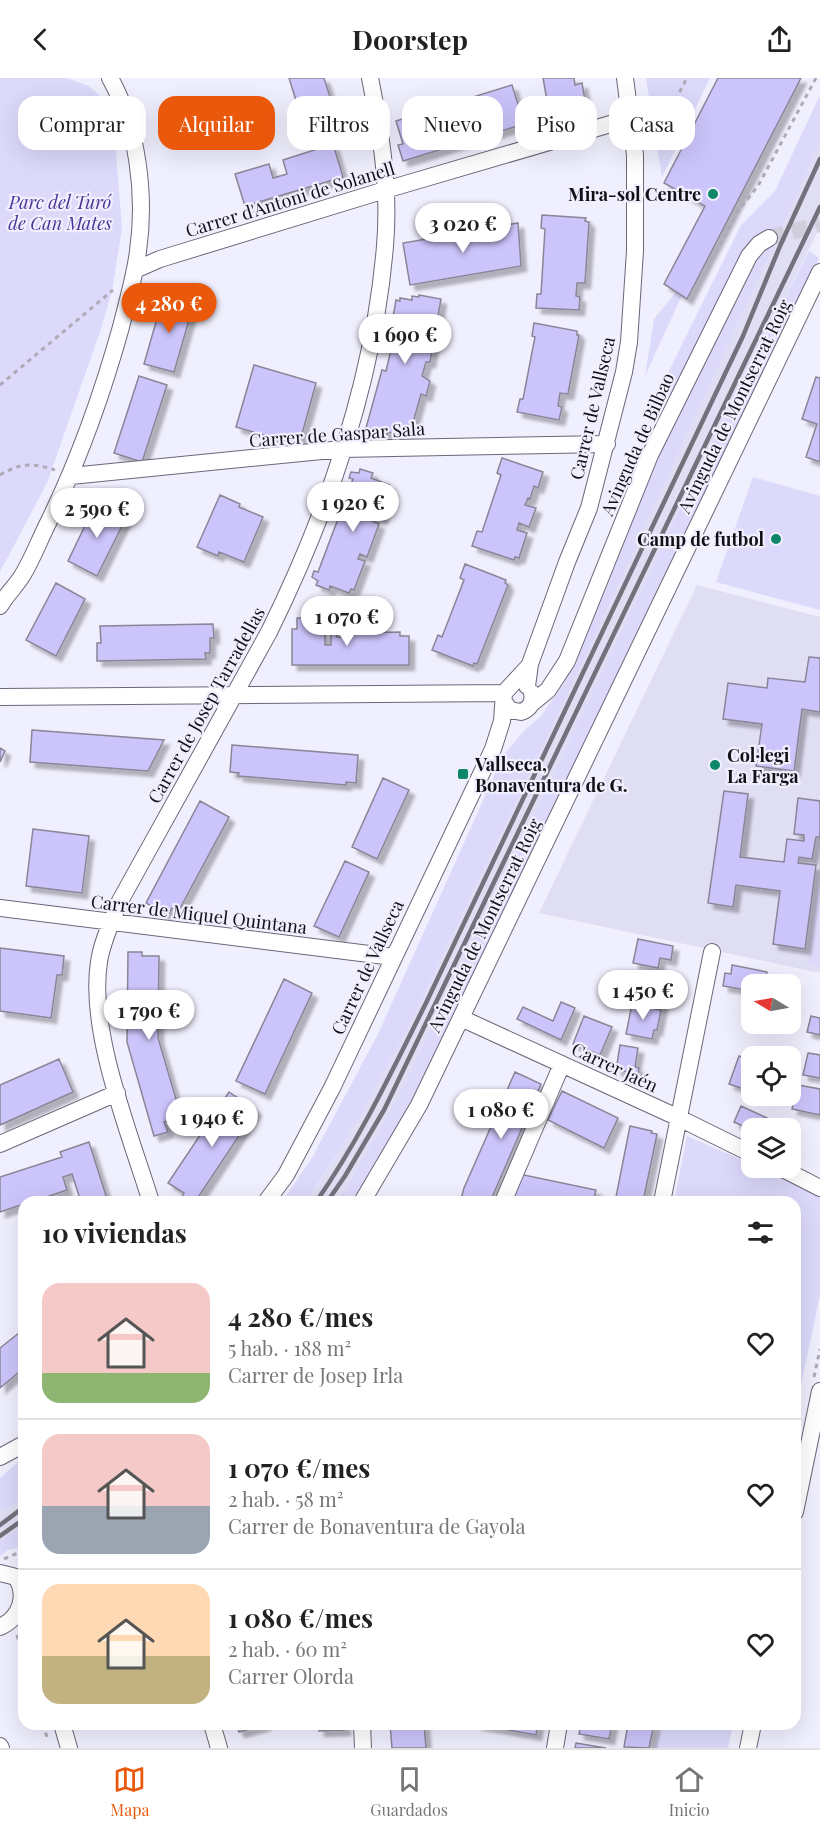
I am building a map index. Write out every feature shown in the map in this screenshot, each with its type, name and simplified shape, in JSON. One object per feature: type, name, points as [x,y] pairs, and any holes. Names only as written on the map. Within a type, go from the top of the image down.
[{"type":"street","points":[[0,606],[22,576],[71,476],[113,354],[135,270],[140,226],[138,167],[130,127],[119,94],[110,78]]},
{"type":"street","name":"Carrer de Josep Tarradellas","points":[[149,1196],[117,1094],[101,1032],[97,990],[99,962],[120,902],[286,599],[319,519],[352,417],[374,329],[385,244],[385,190],[378,120],[370,78]]},
{"type":"street","name":"Carrer de Vallseca","points":[[625,78],[628,96]]},
{"type":"street","name":"Carrer d'Antoni de Solanell","points":[[135,270],[160,260],[385,190],[609,124]]},
{"type":"street","name":"Carrer de Vallseca","points":[[270,1196],[286,1175],[332,1088],[496,744],[502,721],[518,696],[589,508],[624,372],[629,342],[636,251],[634,150]]},
{"type":"street","name":"Avinguda de Bilbao","points":[[518,696],[548,690],[567,661],[650,455],[749,256],[759,244],[769,238]]},
{"type":"street","name":"Avinguda de Montserrat Roig","points":[[366,1196],[419,1105],[820,272]]},
{"type":"street","name":"Carrer de Gaspar Sala","points":[[71,476],[342,449],[606,444]]},
{"type":"street","points":[[0,697],[518,696]]},
{"type":"street","name":"Carrer de Miquel Quintana","points":[[0,908],[393,957]]},
{"type":"street","points":[[663,1196],[712,952]]},
{"type":"street","name":"Carrer Jaén","points":[[461,1018],[741,1149]]},
{"type":"street","points":[[506,1196],[562,1064]]},
{"type":"street","points":[[0,1144],[117,1094]]},
{"type":"street","points":[[800,1178],[820,1188]]},
{"type":"street","points":[[801,1482],[820,1391]]},
{"type":"street","points":[[0,1457],[18,1447]]},
{"type":"street","points":[[11,1569],[18,1589]]},
{"type":"street","points":[[8,1629],[18,1612]]},
{"type":"street","points":[[64,1730],[69,1748]]},
{"type":"street","points":[[214,1730],[219,1748]]},
{"type":"street","points":[[362,1730],[363,1748]]},
{"type":"street","points":[[555,1748],[558,1730]]},
{"type":"street","points":[[748,1748],[752,1730]]},
{"type":"path","points":[[635,155],[650,148],[687,78]]},
{"type":"path","points":[[690,301],[738,211],[758,186],[816,78]]},
{"type":"path","points":[[0,385],[135,270]]},
{"type":"path","points":[[0,475],[8,470],[34,463],[71,476]]},
{"type":"path","points":[[8,1629],[18,1648]]},
{"type":"path","points":[[45,1730],[51,1748]]},
{"type":"shaded area","points":[[820,144],[820,227],[685,498],[401,1091],[339,1196],[311,1196],[361,1116],[411,1022],[588,652]]},
{"type":"shaded area","name":"Col·legi La Farga","points":[[697,585],[820,617],[820,973],[539,913]]},
{"type":"shaded area","points":[[18,1502],[18,1529],[0,1541],[0,1513]]},
{"type":"green space","name":"Parc del Turó de Can Mates","points":[[0,78],[66,78],[89,86],[100,96],[18,96],[18,150],[115,150],[122,228],[112,291],[101,329],[47,483],[0,572]]},
{"type":"green space","points":[[646,78],[710,78],[695,109],[695,96],[649,96]]},
{"type":"green space","points":[[820,95],[820,144],[588,652],[411,1022],[361,1116],[310,1196],[286,1196],[313,1156],[378,1034],[504,754],[541,716],[565,682],[604,593],[678,408],[663,383],[741,225],[775,191]]},
{"type":"green space","points":[[658,150],[675,150],[662,177]]},
{"type":"green space","points":[[809,251],[819,258],[398,1129],[356,1196],[340,1196],[401,1091],[685,498]]},
{"type":"green space","points":[[676,292],[682,295],[645,376],[654,319]]},
{"type":"green space","name":"Camp de futbol","points":[[753,477],[820,496],[820,610],[716,582]]},
{"type":"green space","points":[[820,875],[820,967],[808,965]]},
{"type":"green space","points":[[687,1136],[741,1160],[741,1178],[782,1178],[820,1195],[820,1295],[801,1385],[801,1196],[675,1196]]},
{"type":"green space","points":[[18,1462],[18,1502],[0,1513],[0,1478]]},
{"type":"green space","points":[[18,1529],[18,1548],[8,1550],[0,1556],[0,1541]]},
{"type":"green space","points":[[659,1730],[732,1730],[728,1748],[655,1748]]},
{"type":"building","points":[[289,78],[324,78],[330,96],[295,96]]},
{"type":"building","points":[[543,78],[574,78],[575,85],[582,83],[584,96],[546,96]]},
{"type":"building","name":"Mira-sol Centre","points":[[718,78],[801,78],[687,299],[664,284],[705,206],[664,183],[681,150],[695,150],[695,123]]},
{"type":"building","points":[[512,85],[515,96],[515,127],[503,130],[503,96],[477,96]]},
{"type":"building","points":[[402,119],[402,141],[396,121]]},
{"type":"building","points":[[402,144],[402,150],[439,150],[403,161],[398,145]]},
{"type":"building","points":[[314,150],[335,150],[343,177],[245,206],[235,174],[269,164],[273,178],[287,174],[283,160]]},
{"type":"building","points":[[542,215],[586,218],[585,221],[589,222],[585,283],[577,283],[576,296],[580,297],[579,310],[536,308],[537,294],[541,294],[545,229],[541,228]]},
{"type":"building","points":[[518,223],[521,266],[410,285],[403,243]]},
{"type":"building","points":[[419,295],[441,299],[430,362],[426,362],[422,376],[430,381],[426,396],[421,394],[411,430],[407,429],[407,432],[395,428],[393,433],[388,432],[387,434],[366,428],[382,370],[386,371],[391,352],[387,351],[396,300],[400,301],[400,298],[412,300],[412,296],[419,297]]},
{"type":"building","points":[[195,299],[174,372],[144,364],[162,301]]},
{"type":"building","points":[[534,323],[577,331],[579,335],[568,394],[560,393],[558,406],[562,407],[559,420],[517,412],[520,399],[523,399],[535,337],[532,336]]},
{"type":"building","points":[[254,365],[316,383],[299,445],[236,427]]},
{"type":"building","points":[[139,376],[167,385],[142,462],[114,453]]},
{"type":"building","points":[[816,377],[820,378],[820,462],[806,457],[817,424],[802,419]]},
{"type":"building","points":[[502,458],[543,472],[538,488],[534,486],[530,499],[528,498],[525,505],[536,508],[529,527],[519,523],[517,530],[527,533],[519,558],[515,557],[514,560],[472,546],[477,531],[482,532],[501,475],[497,473]]},
{"type":"building","points":[[360,469],[373,473],[371,478],[390,485],[388,489],[392,490],[381,519],[374,516],[372,521],[379,524],[367,557],[360,554],[358,559],[365,561],[354,590],[351,589],[349,593],[330,586],[329,590],[316,585],[318,581],[312,577],[314,571],[318,572],[353,479],[349,478],[351,472],[359,473]]},
{"type":"building","points":[[220,495],[240,504],[239,507],[263,517],[244,562],[219,552],[218,556],[197,547]]},
{"type":"building","points":[[96,503],[126,518],[97,576],[68,561]]},
{"type":"building","points":[[465,564],[506,580],[505,583],[508,585],[477,664],[474,663],[473,666],[432,650],[438,635],[442,637],[464,580],[460,578]]},
{"type":"building","points":[[56,583],[85,599],[56,656],[26,640]]},
{"type":"building","points":[[297,618],[319,618],[319,633],[325,633],[325,645],[331,645],[331,632],[337,632],[337,637],[346,637],[346,633],[400,632],[400,636],[409,636],[409,665],[292,665],[292,629],[297,629]]},
{"type":"building","points":[[213,624],[214,638],[210,638],[210,653],[205,653],[206,659],[97,661],[97,643],[101,643],[100,626]]},
{"type":"building","points":[[809,657],[820,658],[820,712],[802,709],[794,771],[756,766],[762,724],[723,719],[728,683],[767,688],[768,678],[805,682]]},
{"type":"building","points":[[32,730],[164,740],[148,771],[30,762]]},
{"type":"building","points":[[232,745],[358,755],[356,783],[346,782],[346,785],[238,776],[239,773],[230,772]]},
{"type":"building","points":[[0,748],[5,751],[0,762]]},
{"type":"building","points":[[383,778],[409,790],[377,859],[352,847]]},
{"type":"building","points":[[724,791],[748,794],[740,857],[784,862],[787,839],[804,841],[804,835],[794,834],[798,798],[820,801],[820,837],[816,837],[812,859],[799,857],[798,863],[816,865],[805,949],[773,944],[780,891],[736,885],[733,907],[708,903]]},
{"type":"building","points":[[200,801],[229,817],[178,912],[172,908],[168,916],[146,903]]},
{"type":"building","points":[[33,829],[89,836],[82,893],[26,886]]},
{"type":"building","points":[[345,861],[369,872],[339,937],[314,926]]},
{"type":"building","points":[[638,939],[673,946],[671,960],[660,958],[658,968],[633,963]]},
{"type":"building","points":[[0,948],[64,956],[62,975],[57,975],[51,1018],[0,1011]]},
{"type":"building","points":[[128,952],[142,952],[142,956],[159,956],[158,1038],[181,1116],[164,1122],[168,1132],[154,1136],[127,1042]]},
{"type":"building","points":[[732,965],[767,972],[766,974],[741,974],[741,989],[723,986],[725,973],[731,974]]},
{"type":"building","points":[[638,977],[664,983],[662,993],[665,993],[661,1010],[632,1004]]},
{"type":"building","points":[[284,979],[312,993],[265,1094],[236,1081]]},
{"type":"building","points":[[561,1002],[575,1008],[561,1040],[517,1019],[523,1007],[553,1021]]},
{"type":"building","points":[[632,1004],[661,1010],[657,1030],[654,1030],[652,1039],[626,1034]]},
{"type":"building","points":[[584,1016],[612,1027],[600,1055],[573,1044]]},
{"type":"building","points":[[811,1016],[820,1018],[820,1035],[807,1032]]},
{"type":"building","points":[[620,1045],[638,1048],[635,1067],[639,1068],[638,1076],[616,1070]]},
{"type":"building","points":[[808,1053],[820,1055],[820,1078],[803,1075]]},
{"type":"building","points":[[739,1056],[741,1057],[741,1088],[729,1084]]},
{"type":"building","points":[[59,1059],[73,1092],[0,1125],[0,1085]]},
{"type":"building","points":[[515,1072],[541,1084],[493,1196],[462,1196]]},
{"type":"building","points":[[801,1086],[820,1089],[820,1115],[792,1109],[793,1106],[801,1106]]},
{"type":"building","points":[[562,1091],[618,1118],[604,1148],[548,1120]]},
{"type":"building","points":[[229,1092],[256,1110],[199,1196],[182,1196],[184,1193],[168,1183]]},
{"type":"building","points":[[741,1106],[767,1118],[741,1118],[741,1125],[734,1122]]},
{"type":"building","points":[[630,1126],[657,1134],[644,1196],[616,1196]]},
{"type":"building","points":[[89,1142],[106,1196],[79,1196],[72,1174],[63,1177],[67,1190],[50,1196],[18,1196],[18,1206],[0,1212],[0,1177],[62,1157],[60,1152]]},
{"type":"building","points":[[519,1174],[596,1190],[594,1196],[514,1196]]},
{"type":"building","points":[[18,1334],[18,1373],[0,1388],[0,1348]]},
{"type":"building","points":[[390,1730],[424,1730],[426,1748],[392,1748]]},
{"type":"building","points":[[509,1730],[537,1730],[536,1735]]},
{"type":"building","points":[[580,1730],[611,1730],[609,1739],[579,1734]]},
{"type":"building","points":[[627,1730],[653,1730],[649,1748],[624,1747]]},
{"type":"building","points":[[576,1743],[606,1748],[575,1748]]},
{"type":"tunnel","points":[[769,238],[820,224]]},
{"type":"railway","points":[[320,1196],[361,1129],[426,1003],[743,336],[780,246],[820,159]]},
{"type":"railway","points":[[331,1196],[384,1110],[820,207]]},
{"type":"railway","points":[[0,1525],[18,1512]]},
{"type":"railway","points":[[0,1536],[18,1523]]},
{"type":"place","name":"Mira-sol Centre","points":[[713,194]]},
{"type":"place","name":"Camp de futbol","points":[[776,539]]},
{"type":"place","name":"Col·legi La Farga","points":[[715,765]]},
{"type":"place","name":"Vallseca, Bonaventura de G.","points":[[463,774]]}]
